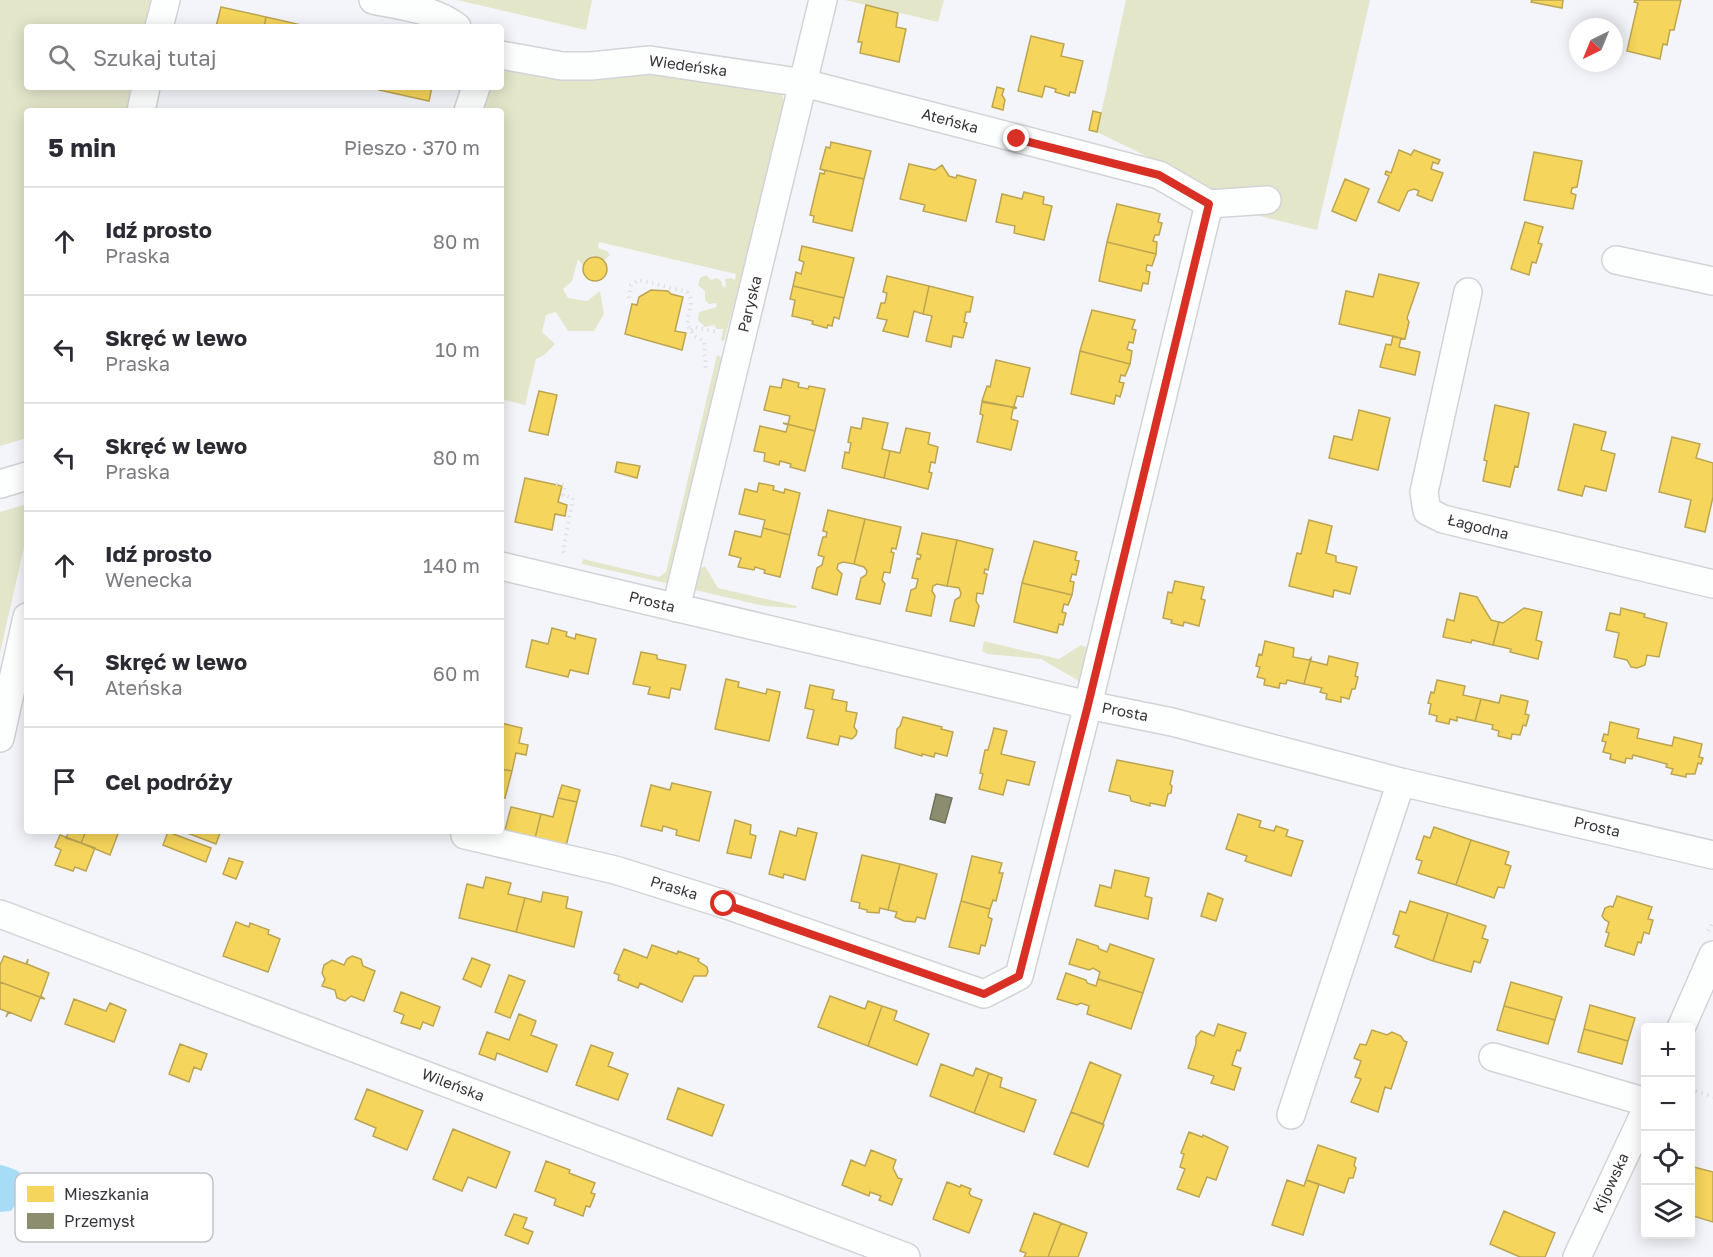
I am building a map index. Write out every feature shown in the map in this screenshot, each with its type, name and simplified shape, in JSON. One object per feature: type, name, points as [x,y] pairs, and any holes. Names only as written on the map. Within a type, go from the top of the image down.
[{"type":"street","points":[[160,24],[166,0]]},
{"type":"street","points":[[373,0],[431,14],[453,24]]},
{"type":"street","name":"Paryska","points":[[676,608],[823,0]]},
{"type":"street","name":"Wiedeńska","points":[[504,56],[562,66],[591,66],[650,60],[804,83]]},
{"type":"street","name":"Ateńska","points":[[804,83],[1159,175],[1209,204]]},
{"type":"street","points":[[142,108],[145,90]]},
{"type":"street","points":[[469,108],[475,90]]},
{"type":"street","points":[[1209,204],[1267,200]]},
{"type":"street","name":"Praska","points":[[465,835],[615,870],[724,904],[984,994],[1019,976],[1088,705],[1209,204]]},
{"type":"street","points":[[1616,260],[1713,281]]},
{"type":"street","name":"Łagodna","points":[[1468,292],[1424,492],[1427,511],[1443,519],[1713,584]]},
{"type":"street","points":[[0,484],[24,477]]},
{"type":"street","name":"Prosta","points":[[504,567],[1088,705],[1172,722],[1401,782],[1713,855]]},
{"type":"street","points":[[0,738],[24,630]]},
{"type":"street","points":[[1291,1114],[1401,782]]},
{"type":"street","name":"Wileńska","points":[[0,914],[906,1257]]},
{"type":"street","points":[[1684,1023],[1713,955]]},
{"type":"street","points":[[1493,1057],[1641,1101]]},
{"type":"street","name":"Kijowska","points":[[1577,1257],[1641,1121]]},
{"type":"path","points":[[629,298],[631,285],[639,280],[681,290],[691,296],[687,318],[694,336],[704,341],[707,372]]},
{"type":"path","points":[[692,329],[721,333]]},
{"type":"path","points":[[556,484],[565,486],[563,495],[573,498],[562,550],[565,554]]},
{"type":"path","points":[[1695,1091],[1713,1097]]},
{"type":"green space","points":[[0,0],[157,0],[152,24],[24,24],[24,90],[137,90],[133,108],[24,108],[24,439],[0,446]]},
{"type":"green space","points":[[457,0],[592,0],[586,30]]},
{"type":"green space","points":[[845,0],[944,0],[938,22]]},
{"type":"green space","points":[[1126,0],[1370,0],[1317,230],[1251,214],[1220,192],[1097,132]]},
{"type":"green space","points":[[504,62],[619,65],[782,93],[786,113],[724,341],[721,340],[723,329],[717,329],[714,325],[705,327],[698,320],[699,312],[717,307],[716,303],[709,304],[705,300],[705,291],[698,285],[700,278],[706,275],[711,280],[717,278],[722,282],[722,286],[726,287],[725,279],[735,280],[736,274],[599,242],[598,248],[607,251],[610,255],[602,262],[593,255],[584,267],[578,259],[572,281],[563,289],[568,298],[587,301],[600,291],[604,314],[594,331],[568,331],[556,312],[546,315],[542,332],[555,344],[544,355],[536,359],[525,405],[504,400],[504,108],[475,108],[480,90],[504,90]]},
{"type":"green space","points":[[717,355],[721,357],[722,362],[672,577],[666,583],[582,564],[583,559],[659,577],[666,572]]},
{"type":"green space","points":[[24,505],[24,547],[0,653],[0,512]]},
{"type":"green space","points":[[705,566],[718,588],[797,606],[796,608],[764,606],[695,590],[692,584],[699,569]]},
{"type":"green space","points":[[984,641],[1059,659],[1081,645],[1090,649],[1084,673],[1079,681],[1041,659],[987,654],[982,651]]},
{"type":"water","points":[[0,1165],[20,1173],[15,1173],[15,1205],[11,1211],[0,1212]]},
{"type":"building: Mieszkania","points":[[1532,0],[1563,0],[1562,8],[1531,2]]},
{"type":"building: Mieszkania","points":[[1635,0],[1681,0],[1674,30],[1670,30],[1667,45],[1663,44],[1660,59],[1627,51],[1638,3],[1634,2]]},
{"type":"building: Mieszkania","points":[[866,5],[898,13],[896,27],[906,29],[899,62],[860,53],[862,42],[858,42]]},
{"type":"building: Mieszkania","points":[[221,7],[266,17],[265,24],[217,24]]},
{"type":"building: Mieszkania","points":[[266,17],[297,24],[265,24]]},
{"type":"building: Mieszkania","points":[[1031,36],[1064,44],[1061,56],[1083,61],[1075,93],[1070,92],[1069,96],[1045,86],[1042,97],[1018,91]]},
{"type":"building: Mieszkania","points":[[997,87],[1004,89],[1003,110],[992,107]]},
{"type":"building: Mieszkania","points":[[379,90],[431,90],[429,101]]},
{"type":"building: Mieszkania","points":[[1093,111],[1101,113],[1097,132],[1089,130]]},
{"type":"building: Mieszkania","points":[[831,142],[871,151],[864,179],[820,169],[826,147],[830,148]]},
{"type":"building: Mieszkania","points":[[1399,150],[1411,155],[1414,150],[1440,160],[1438,164],[1433,162],[1431,169],[1443,173],[1432,201],[1417,195],[1419,191],[1414,189],[1408,191],[1399,211],[1378,202],[1389,176],[1385,174],[1386,171],[1391,173]]},
{"type":"building: Mieszkania","points":[[1534,152],[1582,161],[1577,187],[1572,188],[1571,193],[1576,195],[1573,209],[1524,200]]},
{"type":"building: Mieszkania","points":[[909,164],[935,170],[942,165],[949,176],[956,178],[957,175],[976,180],[966,221],[923,211],[925,205],[900,199]]},
{"type":"building: Mieszkania","points":[[820,169],[864,179],[852,231],[813,222],[814,216],[810,215],[820,173],[824,174],[825,171]]},
{"type":"building: Mieszkania","points":[[1345,179],[1369,189],[1356,221],[1332,211]]},
{"type":"building: Mieszkania","points":[[1024,192],[1044,197],[1043,204],[1052,206],[1044,240],[1014,233],[1015,226],[996,222],[1002,194],[1022,199]]},
{"type":"building: Mieszkania","points":[[1117,204],[1160,214],[1158,222],[1162,223],[1159,235],[1155,235],[1153,241],[1157,242],[1156,254],[1107,242]]},
{"type":"building: Mieszkania","points":[[1525,222],[1543,227],[1538,243],[1542,244],[1536,263],[1532,262],[1529,275],[1511,269]]},
{"type":"building: Mieszkania","points":[[1107,242],[1156,254],[1152,266],[1147,265],[1146,271],[1150,272],[1148,284],[1143,283],[1141,291],[1099,281]]},
{"type":"building: Mieszkania","points":[[802,246],[854,258],[844,298],[793,286],[796,272],[801,274],[804,262],[799,260]]},
{"type":"building: Mieszkania","points":[[595,257],[603,261],[607,269],[603,277],[595,281],[587,277],[583,269],[587,261]]},
{"type":"building: Mieszkania","points":[[1379,274],[1419,283],[1407,318],[1409,322],[1405,339],[1339,324],[1346,291],[1373,297]]},
{"type":"building: Mieszkania","points":[[887,276],[929,286],[923,314],[914,311],[908,337],[883,331],[887,320],[877,318],[881,303],[885,303],[887,293],[883,292]]},
{"type":"building: Mieszkania","points":[[793,286],[844,298],[839,319],[834,317],[832,326],[828,325],[827,328],[812,324],[813,321],[792,316],[795,300],[790,299]]},
{"type":"building: Mieszkania","points":[[929,286],[973,297],[970,312],[966,312],[964,322],[967,323],[963,338],[953,336],[951,347],[926,341],[932,316],[923,314]]},
{"type":"building: Mieszkania","points":[[651,290],[668,291],[683,297],[675,331],[686,333],[682,350],[625,334],[632,304],[637,305],[639,297]]},
{"type":"building: Mieszkania","points":[[1092,310],[1135,320],[1132,329],[1136,330],[1133,343],[1129,342],[1127,349],[1132,351],[1130,364],[1080,351]]},
{"type":"building: Mieszkania","points":[[1393,336],[1401,338],[1399,347],[1420,352],[1415,375],[1380,367],[1386,344],[1391,345]]},
{"type":"building: Mieszkania","points":[[1080,351],[1130,364],[1125,376],[1121,375],[1119,382],[1124,383],[1120,397],[1116,395],[1114,404],[1071,394]]},
{"type":"building: Mieszkania","points":[[996,360],[1030,368],[1023,397],[1017,396],[1014,406],[1017,408],[982,401],[987,386],[990,387]]},
{"type":"building: Mieszkania","points":[[783,379],[799,383],[798,387],[808,389],[809,386],[825,389],[815,431],[783,423],[788,424],[790,416],[764,410],[770,386],[781,388]]},
{"type":"building: Mieszkania","points":[[539,391],[557,395],[548,435],[529,431]]},
{"type":"building: Mieszkania","points":[[982,402],[1017,408],[1013,409],[1011,419],[1018,421],[1011,450],[977,442],[983,415],[980,414]]},
{"type":"building: Mieszkania","points":[[1495,405],[1529,413],[1518,467],[1515,466],[1510,487],[1483,481],[1487,461],[1484,460]]},
{"type":"building: Mieszkania","points":[[1359,410],[1390,418],[1378,470],[1329,458],[1334,436],[1352,440]]},
{"type":"building: Mieszkania","points":[[863,418],[888,423],[882,449],[890,451],[884,478],[842,468],[845,452],[849,453],[851,443],[848,442],[851,427],[861,429]]},
{"type":"building: Mieszkania","points":[[783,423],[815,431],[805,471],[790,467],[791,464],[780,461],[779,465],[764,461],[765,453],[754,451],[760,426],[786,432],[788,425]]},
{"type":"building: Mieszkania","points":[[1574,424],[1606,432],[1601,450],[1615,454],[1606,491],[1585,486],[1582,496],[1558,490]]},
{"type":"building: Mieszkania","points":[[906,428],[930,433],[928,444],[938,447],[935,463],[931,462],[929,472],[932,473],[928,489],[884,478],[890,451],[900,453]]},
{"type":"building: Mieszkania","points":[[1672,437],[1700,444],[1696,458],[1713,463],[1713,497],[1705,532],[1685,527],[1691,500],[1659,492]]},
{"type":"building: Mieszkania","points":[[617,462],[640,466],[637,478],[615,472]]},
{"type":"building: Mieszkania","points":[[525,478],[562,486],[558,502],[567,505],[565,516],[555,514],[552,530],[515,522]]},
{"type":"building: Mieszkania","points":[[759,483],[774,486],[773,490],[784,493],[785,489],[800,493],[790,535],[763,528],[765,520],[739,514],[745,489],[757,492]]},
{"type":"building: Mieszkania","points":[[828,510],[865,519],[854,564],[843,562],[838,564],[837,569],[842,574],[837,595],[812,588],[817,568],[822,565],[824,557],[818,555],[823,537],[826,537],[827,532],[823,531]]},
{"type":"building: Mieszkania","points":[[865,519],[901,527],[896,549],[892,548],[891,552],[894,553],[890,573],[884,572],[882,580],[885,584],[880,604],[856,599],[861,578],[866,575],[867,571],[864,567],[854,564]]},
{"type":"building: Mieszkania","points":[[1309,520],[1332,526],[1326,553],[1336,556],[1336,562],[1357,567],[1350,594],[1334,590],[1333,597],[1289,586],[1297,553],[1301,554]]},
{"type":"building: Mieszkania","points":[[763,528],[790,535],[780,577],[764,573],[765,570],[755,567],[754,570],[738,567],[741,558],[729,555],[735,531],[761,537]]},
{"type":"building: Mieszkania","points":[[922,533],[957,540],[947,586],[937,584],[933,586],[932,591],[935,596],[931,616],[906,611],[911,590],[916,588],[918,579],[912,578],[917,558],[920,559],[921,555],[917,554]]},
{"type":"building: Mieszkania","points":[[957,540],[993,549],[988,570],[985,569],[984,573],[987,574],[983,594],[977,593],[976,601],[979,606],[974,626],[950,621],[955,600],[960,597],[961,593],[959,588],[947,586]]},
{"type":"building: Mieszkania","points":[[1034,541],[1077,552],[1075,560],[1079,561],[1076,575],[1072,574],[1070,581],[1074,582],[1072,595],[1022,583]]},
{"type":"building: Mieszkania","points":[[1175,581],[1204,587],[1201,599],[1205,600],[1199,626],[1184,622],[1183,626],[1163,618],[1168,592],[1172,593]]},
{"type":"building: Mieszkania","points":[[1022,583],[1072,595],[1068,605],[1064,604],[1062,612],[1066,613],[1063,625],[1059,624],[1057,633],[1014,622]]},
{"type":"building: Mieszkania","points":[[1460,593],[1477,597],[1491,620],[1499,622],[1493,645],[1443,637],[1447,619],[1454,621]]},
{"type":"building: Mieszkania","points":[[1524,608],[1542,612],[1536,640],[1542,642],[1538,659],[1493,645],[1499,622],[1503,623]]},
{"type":"building: Mieszkania","points":[[1621,608],[1667,623],[1659,657],[1647,655],[1645,665],[1637,668],[1631,667],[1627,660],[1614,657],[1619,633],[1606,630],[1610,613],[1620,615]]},
{"type":"building: Mieszkania","points":[[552,628],[567,632],[566,636],[575,639],[576,634],[596,639],[588,674],[570,670],[568,677],[526,667],[532,640],[548,644]]},
{"type":"building: Mieszkania","points":[[1265,641],[1294,648],[1293,657],[1309,660],[1311,658],[1304,684],[1287,680],[1286,684],[1280,683],[1279,688],[1264,685],[1265,679],[1257,677],[1260,667],[1256,666],[1259,654],[1262,655]]},
{"type":"building: Mieszkania","points":[[641,652],[657,655],[657,659],[686,665],[680,690],[671,688],[669,698],[648,694],[650,687],[633,684]]},
{"type":"building: Mieszkania","points":[[1329,656],[1358,663],[1355,689],[1352,689],[1349,699],[1341,697],[1341,702],[1326,699],[1327,694],[1320,692],[1322,688],[1304,684],[1311,658],[1311,661],[1327,665]]},
{"type":"building: Mieszkania","points":[[726,679],[739,682],[738,687],[766,694],[767,689],[780,692],[769,741],[715,729]]},
{"type":"building: Mieszkania","points":[[1437,680],[1465,686],[1463,695],[1481,699],[1475,721],[1457,717],[1457,721],[1450,719],[1449,724],[1436,721],[1437,716],[1429,714],[1431,704],[1428,703],[1431,692],[1434,693]]},
{"type":"building: Mieszkania","points":[[810,685],[834,690],[832,699],[847,702],[846,711],[857,713],[854,727],[857,731],[852,739],[840,736],[838,745],[807,738],[814,710],[805,708]]},
{"type":"building: Mieszkania","points":[[1501,695],[1528,701],[1525,714],[1529,715],[1526,726],[1523,725],[1520,735],[1512,734],[1511,739],[1498,736],[1499,731],[1492,729],[1493,725],[1475,721],[1481,699],[1499,703]]},
{"type":"building: Mieszkania","points":[[903,717],[953,732],[947,756],[935,753],[934,757],[922,754],[922,756],[895,748],[897,729]]},
{"type":"building: Mieszkania","points":[[1610,722],[1639,729],[1637,738],[1672,746],[1674,737],[1702,744],[1699,757],[1703,758],[1701,764],[1698,763],[1695,774],[1686,774],[1686,777],[1671,774],[1673,769],[1666,767],[1667,764],[1633,755],[1632,759],[1626,758],[1625,763],[1610,759],[1611,754],[1603,752],[1606,742],[1602,741],[1604,734],[1608,735]]},
{"type":"building: Mieszkania","points":[[504,724],[522,728],[519,743],[528,745],[526,755],[516,753],[512,771],[504,770]]},
{"type":"building: Mieszkania","points":[[994,728],[1007,731],[1001,754],[1035,762],[1029,785],[1007,780],[1003,795],[979,789],[985,750],[988,750]]},
{"type":"building: Mieszkania","points":[[1117,760],[1173,771],[1170,784],[1171,793],[1168,794],[1165,806],[1150,803],[1150,806],[1131,801],[1130,796],[1109,791]]},
{"type":"building: Mieszkania","points":[[504,770],[512,771],[504,798]]},
{"type":"building: Mieszkania","points":[[672,783],[711,792],[699,841],[676,835],[677,830],[663,826],[662,831],[641,826],[651,785],[670,790]]},
{"type":"building: Mieszkania","points":[[562,785],[580,790],[577,802],[558,798]]},
{"type":"building: Mieszkania","points":[[558,798],[577,802],[566,846],[535,838],[541,814],[553,817]]},
{"type":"building: Mieszkania","points":[[511,807],[541,814],[535,838],[505,830]]},
{"type":"building: Mieszkania","points":[[1238,814],[1261,821],[1259,827],[1274,831],[1276,826],[1288,830],[1286,836],[1303,841],[1291,876],[1245,861],[1247,856],[1226,849]]},
{"type":"building: Mieszkania","points":[[735,820],[751,825],[750,834],[756,836],[751,858],[727,853]]},
{"type":"building: Mieszkania","points":[[1434,827],[1471,840],[1456,885],[1418,873],[1422,861],[1416,859],[1424,836],[1430,838]]},
{"type":"building: Mieszkania","points":[[798,828],[817,833],[805,880],[784,874],[783,878],[769,874],[780,831],[796,836]]},
{"type":"building: Mieszkania","points":[[68,834],[85,834],[81,843],[66,838]]},
{"type":"building: Mieszkania","points":[[85,834],[118,834],[110,855],[81,843]]},
{"type":"building: Mieszkania","points":[[167,834],[173,834],[211,848],[206,862],[163,845]]},
{"type":"building: Mieszkania","points":[[190,834],[220,834],[216,844]]},
{"type":"building: Mieszkania","points":[[60,835],[95,848],[86,871],[75,867],[73,871],[55,865],[61,850],[55,847]]},
{"type":"building: Mieszkania","points":[[1471,840],[1509,852],[1505,864],[1511,866],[1504,888],[1498,887],[1494,898],[1456,885]]},
{"type":"building: Mieszkania","points":[[862,855],[900,864],[888,910],[880,908],[879,913],[867,912],[859,908],[860,903],[851,901]]},
{"type":"building: Mieszkania","points":[[972,856],[1002,863],[999,873],[1003,873],[996,901],[993,900],[990,909],[961,901]]},
{"type":"building: Mieszkania","points":[[229,858],[243,862],[236,879],[223,874]]},
{"type":"building: Mieszkania","points":[[900,864],[937,874],[925,919],[917,917],[915,922],[904,921],[895,917],[897,912],[888,910]]},
{"type":"building: Mieszkania","points":[[1115,870],[1149,878],[1145,896],[1152,898],[1148,919],[1095,906],[1100,885],[1111,888]]},
{"type":"building: Mieszkania","points":[[486,877],[511,883],[508,894],[525,898],[516,932],[459,918],[467,884],[483,888]]},
{"type":"building: Mieszkania","points":[[543,892],[568,897],[566,908],[582,912],[574,947],[516,932],[525,898],[541,902]]},
{"type":"building: Mieszkania","points":[[1208,893],[1223,899],[1216,921],[1201,916]]},
{"type":"building: Mieszkania","points":[[1617,896],[1652,907],[1648,919],[1653,920],[1649,934],[1644,932],[1634,955],[1605,946],[1609,933],[1606,932],[1609,922],[1602,916],[1605,908],[1613,907]]},
{"type":"building: Mieszkania","points":[[961,901],[990,909],[988,917],[992,919],[985,946],[981,945],[979,954],[949,947]]},
{"type":"building: Mieszkania","points":[[1410,901],[1448,913],[1433,961],[1395,947],[1399,936],[1393,934],[1400,911],[1406,913]]},
{"type":"building: Mieszkania","points":[[1448,913],[1486,926],[1482,938],[1488,940],[1480,963],[1474,961],[1471,972],[1433,961]]},
{"type":"building: Mieszkania","points":[[236,922],[249,927],[250,923],[269,930],[268,934],[280,939],[268,972],[223,956]]},
{"type":"building: Mieszkania","points":[[1077,939],[1098,946],[1099,949],[1107,952],[1110,944],[1154,959],[1143,993],[1098,979],[1100,972],[1093,968],[1089,970],[1069,964]]},
{"type":"building: Mieszkania","points":[[652,945],[699,959],[698,961],[707,967],[706,976],[694,976],[682,1002],[640,983],[638,988],[618,980],[619,975],[614,973],[624,949],[647,958]]},
{"type":"building: Mieszkania","points":[[4,956],[26,964],[28,959],[27,964],[49,973],[41,996],[45,999],[0,982],[0,965]]},
{"type":"building: Mieszkania","points":[[352,956],[361,959],[363,966],[375,971],[364,1001],[351,996],[345,1001],[337,998],[335,990],[322,986],[325,979],[322,973],[324,965],[332,960],[344,965]]},
{"type":"building: Mieszkania","points":[[472,958],[490,965],[481,987],[463,979]]},
{"type":"building: Mieszkania","points":[[1066,973],[1096,986],[1098,979],[1143,993],[1131,1029],[1087,1014],[1089,1006],[1057,999]]},
{"type":"building: Mieszkania","points":[[509,975],[525,981],[510,1018],[495,1012]]},
{"type":"building: Mieszkania","points":[[0,982],[45,999],[40,998],[31,1021],[9,1012],[6,1017],[8,1012],[0,1009]]},
{"type":"building: Mieszkania","points":[[1511,982],[1562,997],[1555,1020],[1504,1006]]},
{"type":"building: Mieszkania","points":[[401,992],[440,1007],[433,1026],[423,1022],[420,1029],[401,1023],[404,1015],[394,1011]]},
{"type":"building: Mieszkania","points":[[830,996],[865,1009],[868,1001],[882,1006],[868,1046],[818,1027]]},
{"type":"building: Mieszkania","points":[[74,999],[106,1011],[110,1003],[126,1010],[114,1042],[65,1024]]},
{"type":"building: Mieszkania","points":[[1590,1005],[1635,1018],[1628,1041],[1584,1029]]},
{"type":"building: Mieszkania","points":[[882,1006],[897,1011],[894,1020],[929,1034],[917,1065],[868,1046]]},
{"type":"building: Mieszkania","points":[[1504,1006],[1555,1020],[1548,1044],[1497,1030]]},
{"type":"building: Mieszkania","points":[[519,1014],[536,1021],[531,1035],[557,1045],[547,1072],[497,1053],[495,1060],[479,1054],[487,1032],[509,1040]]},
{"type":"building: Mieszkania","points":[[1218,1024],[1246,1033],[1232,1065],[1241,1068],[1234,1090],[1211,1083],[1214,1076],[1188,1068],[1196,1037],[1201,1031],[1214,1036]]},
{"type":"building: Mieszkania","points":[[1584,1029],[1628,1041],[1622,1064],[1578,1052]]},
{"type":"building: Mieszkania","points":[[1372,1030],[1387,1035],[1392,1032],[1407,1042],[1391,1089],[1385,1087],[1378,1112],[1351,1102],[1361,1079],[1355,1077],[1361,1061],[1354,1058],[1360,1044],[1366,1045]]},
{"type":"building: Mieszkania","points":[[180,1044],[207,1054],[201,1070],[194,1067],[189,1082],[169,1074]]},
{"type":"building: Mieszkania","points":[[591,1045],[613,1053],[608,1066],[628,1074],[618,1100],[576,1085]]},
{"type":"building: Mieszkania","points":[[1090,1062],[1121,1075],[1103,1124],[1071,1112]]},
{"type":"building: Mieszkania","points":[[941,1064],[973,1076],[976,1068],[989,1073],[974,1113],[930,1096]]},
{"type":"building: Mieszkania","points":[[989,1073],[1002,1078],[1000,1087],[1036,1100],[1024,1132],[974,1113]]},
{"type":"building: Mieszkania","points":[[678,1088],[724,1105],[712,1136],[667,1119]]},
{"type":"building: Mieszkania","points":[[367,1089],[423,1111],[407,1150],[373,1136],[376,1128],[355,1119]]},
{"type":"building: Mieszkania","points":[[1071,1112],[1104,1125],[1088,1167],[1054,1154]]},
{"type":"building: Mieszkania","points":[[453,1129],[510,1152],[496,1188],[468,1177],[462,1191],[433,1179]]},
{"type":"building: Mieszkania","points":[[1189,1132],[1202,1137],[1203,1135],[1228,1147],[1216,1180],[1207,1177],[1199,1197],[1177,1189],[1185,1169],[1180,1167],[1184,1154],[1181,1153]]},
{"type":"building: Mieszkania","points":[[1318,1145],[1356,1158],[1353,1178],[1349,1178],[1344,1193],[1306,1180]]},
{"type":"building: Mieszkania","points":[[871,1150],[896,1160],[893,1168],[898,1178],[902,1179],[892,1205],[879,1200],[881,1196],[870,1192],[869,1196],[842,1185],[851,1160],[865,1166]]},
{"type":"building: Mieszkania","points":[[546,1161],[595,1183],[591,1193],[595,1194],[590,1207],[586,1206],[583,1216],[554,1205],[556,1199],[535,1191]]},
{"type":"building: Mieszkania","points":[[1695,1167],[1713,1172],[1713,1222],[1695,1217]]},
{"type":"building: Mieszkania","points":[[1287,1180],[1304,1186],[1306,1180],[1319,1184],[1303,1235],[1272,1225]]},
{"type":"building: Mieszkania","points":[[947,1182],[971,1189],[969,1193],[971,1196],[982,1200],[969,1233],[933,1219]]},
{"type":"building: Mieszkania","points":[[1504,1211],[1555,1233],[1545,1257],[1520,1257],[1490,1244]]},
{"type":"building: Mieszkania","points":[[1034,1213],[1061,1223],[1048,1257],[1024,1257],[1026,1253],[1020,1251]]},
{"type":"building: Mieszkania","points":[[514,1214],[527,1218],[523,1228],[533,1232],[528,1244],[505,1235]]},
{"type":"building: Mieszkania","points":[[1061,1223],[1087,1233],[1078,1257],[1048,1257]]},
{"type":"building: Przemysł","points":[[936,794],[952,798],[945,823],[930,819]]},
{"type":"route","points":[[724,904],[984,994],[1019,976],[1088,705],[1209,204],[1159,175],[1017,139]]}]
